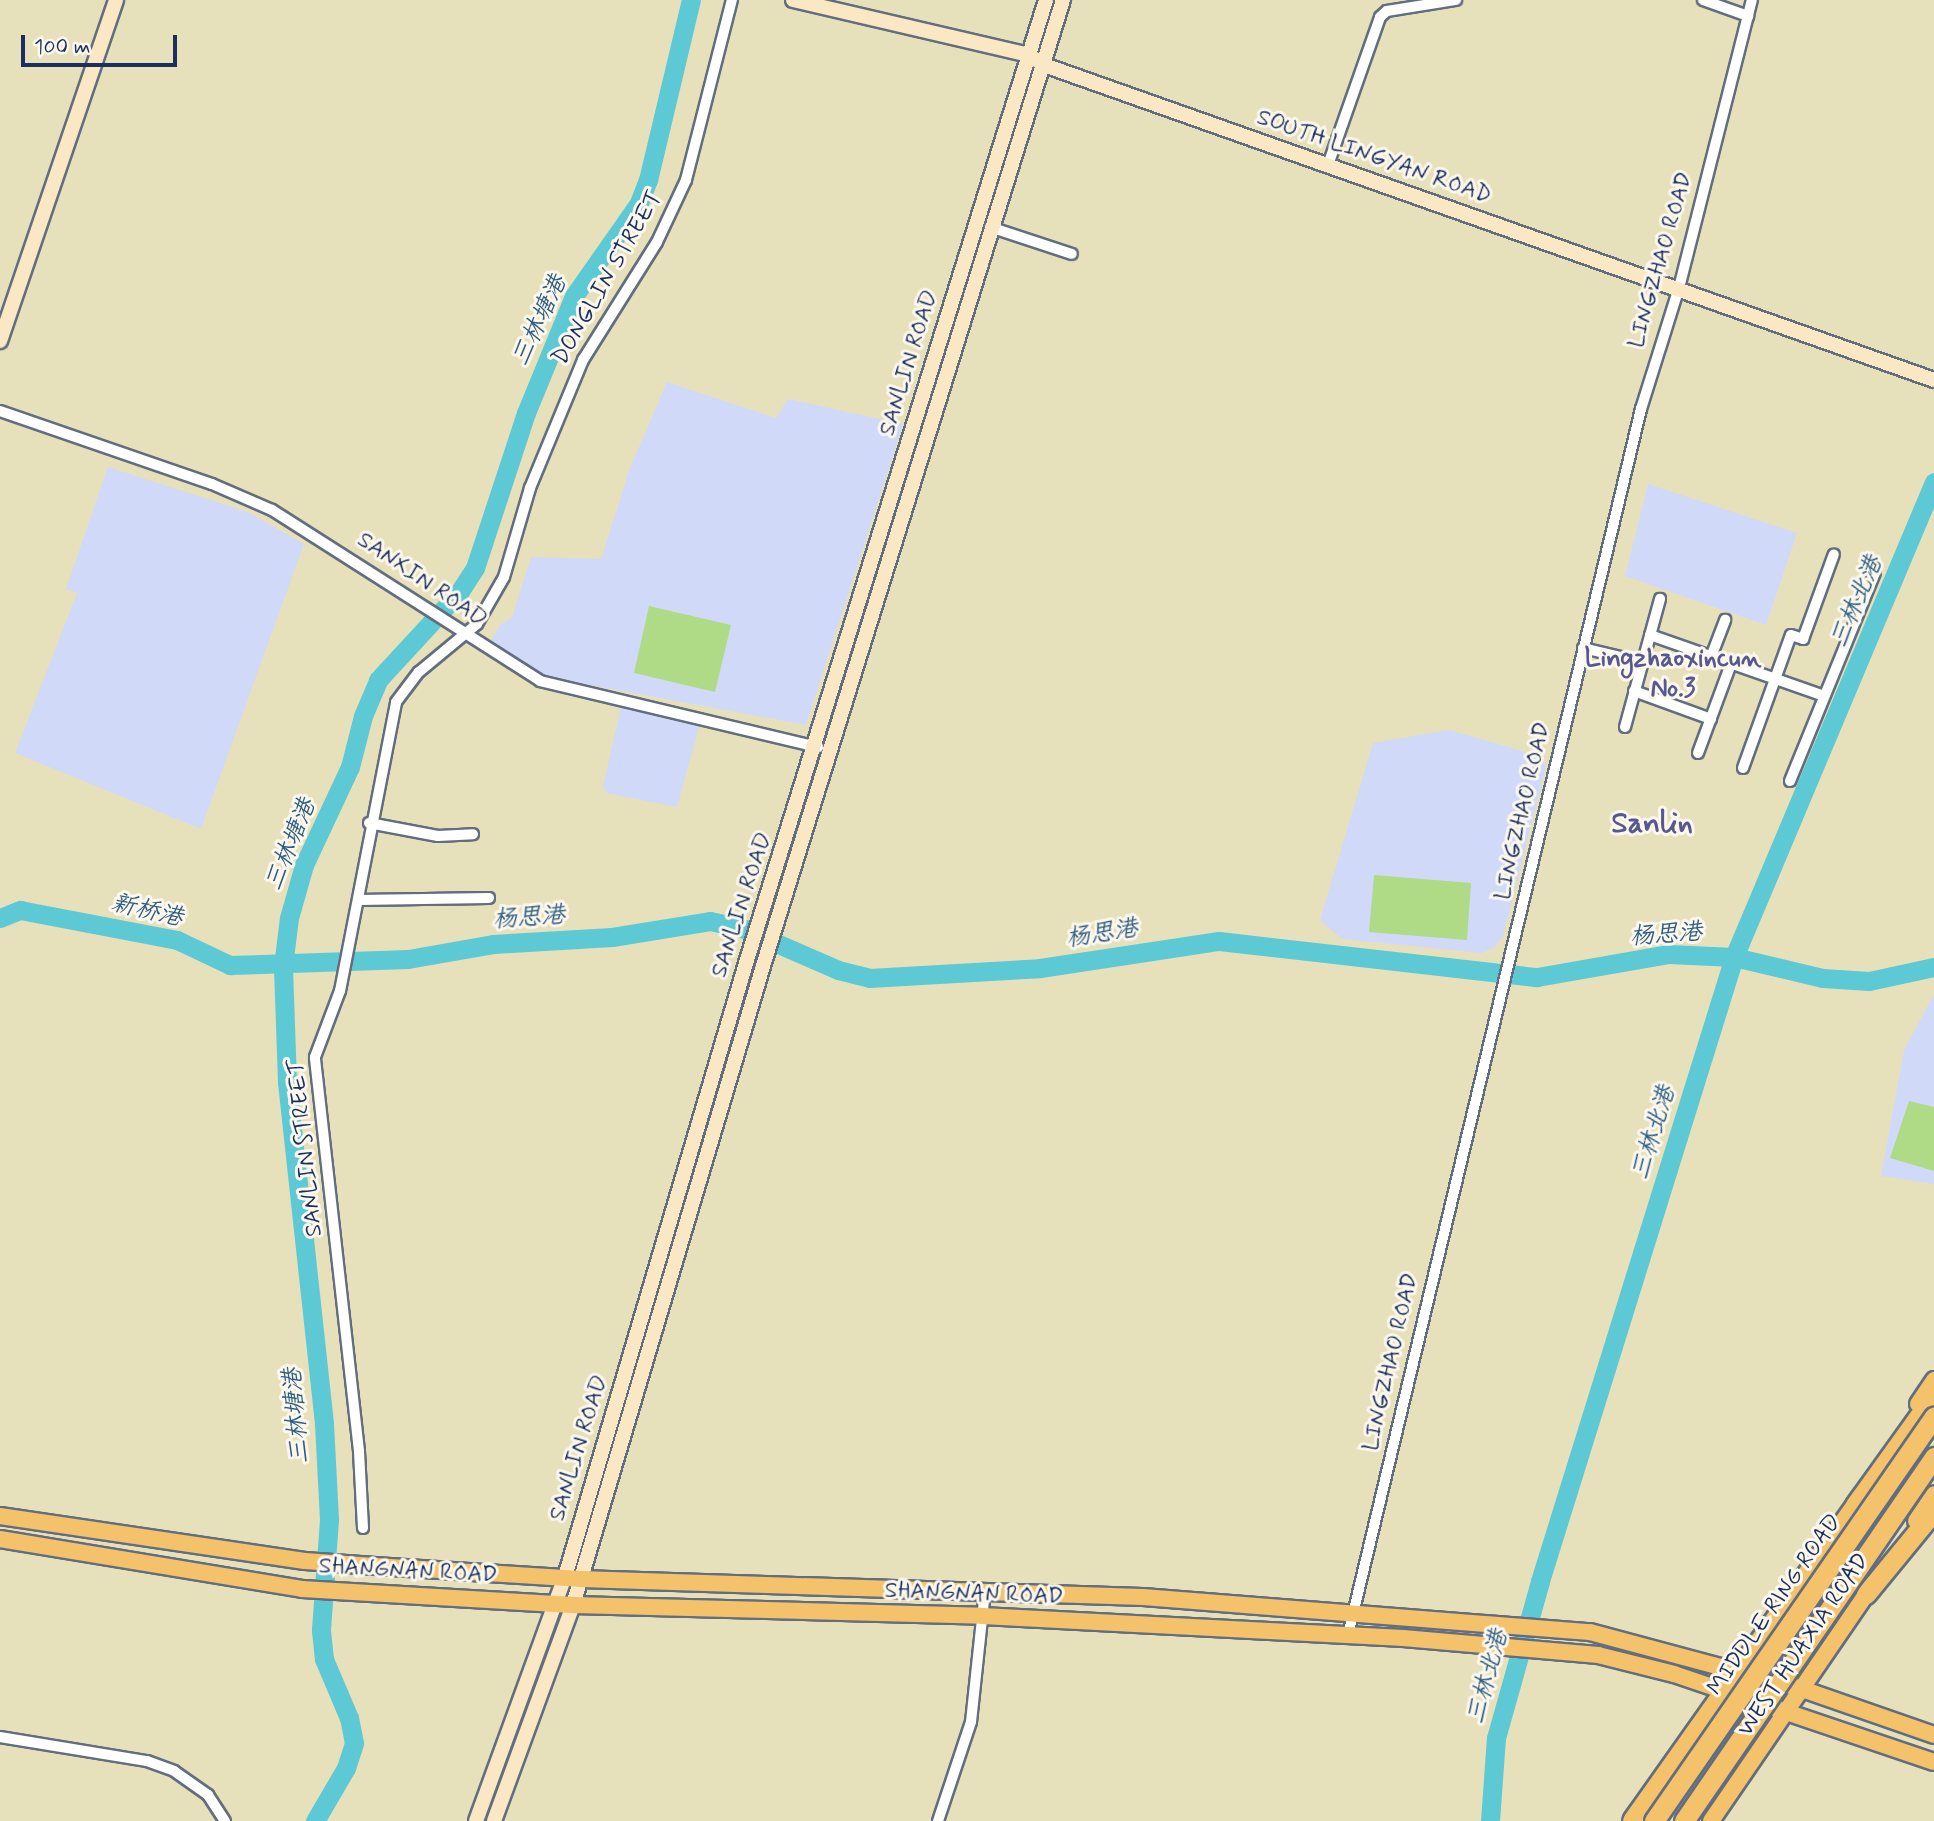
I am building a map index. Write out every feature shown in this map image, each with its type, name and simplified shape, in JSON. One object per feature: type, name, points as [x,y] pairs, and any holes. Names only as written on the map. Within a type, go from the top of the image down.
[{"type":"highway","points":[[1855,1505],[1933,1398]]},
{"type":"highway","name":"MIDDLE RING ROAD","points":[[1641,1819],[1933,1398]]},
{"type":"highway","name":"MIDDLE RING ROAD","points":[[1684,1821],[1934,1457]]},
{"type":"highway","points":[[1867,1594],[1934,1511]]},
{"type":"main road","points":[[0,341],[116,0]]},
{"type":"main road","name":"SOUTH LINGYAN ROAD","points":[[793,0],[1029,55],[1044,65],[1934,380]]},
{"type":"main road","name":"SANLIN ROAD","points":[[494,1821],[565,1604],[778,922],[823,748],[1046,0]]},
{"type":"main road","name":"SANLIN ROAD","points":[[573,1578],[747,960],[823,748],[1063,0]]},
{"type":"main road","name":"WEST HUAXIA ROAD","points":[[1711,1821],[1934,1494]]},
{"type":"main road","name":"WEST HUAXIA ROAD","points":[[1641,1819],[1724,1690],[1855,1505]]},
{"type":"main road","name":"SHANGNAN ROAD","points":[[0,1516],[305,1561],[573,1578],[985,1591],[1353,1612],[1546,1629],[1622,1639],[1802,1689],[1934,1735]]},
{"type":"main road","points":[[1867,1594],[1934,1524]]},
{"type":"main road","name":"SHANGNAN ROAD","points":[[0,1538],[302,1589],[375,1591],[565,1604],[982,1616],[1348,1634],[1598,1655],[1724,1690],[1934,1762]]},
{"type":"main road","name":"SANLIN ROAD","points":[[476,1821],[538,1642],[565,1604]]},
{"type":"main road","points":[[1724,1821],[1760,1750]]},
{"type":"street","points":[[1328,165],[1380,17],[1387,11],[1456,0]]},
{"type":"street","points":[[1703,0],[1748,16]]},
{"type":"street","name":"LINGZHAO ROAD","points":[[1348,1634],[1641,409],[1679,288],[1752,0]]},
{"type":"street","name":"DONGLIN STREET","points":[[461,633],[483,616],[503,577],[530,488],[583,360],[671,214],[699,140],[731,4]]},
{"type":"street","points":[[990,227],[1072,254]]},
{"type":"street","name":"SANXIN ROAD","points":[[0,411],[244,496],[360,562],[414,602],[540,681],[823,748]]},
{"type":"street","points":[[1743,768],[1791,635],[1803,639],[1835,554]]},
{"type":"street","points":[[1790,781],[1875,573]]},
{"type":"street","points":[[1625,727],[1660,598]]},
{"type":"street","points":[[1711,657],[1725,621]]},
{"type":"street","name":"SANLIN STREET","points":[[363,1528],[359,1451],[315,1057],[342,974],[358,900],[369,823],[398,697],[461,633]]},
{"type":"street","points":[[1650,635],[1824,696]]},
{"type":"street","points":[[1583,648],[1642,662]]},
{"type":"street","points":[[1698,753],[1731,664]]},
{"type":"street","points":[[1634,691],[1711,719]]},
{"type":"street","points":[[369,823],[438,836],[473,834]]},
{"type":"street","points":[[358,900],[489,898]]},
{"type":"street","points":[[937,1821],[967,1739],[985,1591]]},
{"type":"street","points":[[0,1737],[147,1761],[174,1771],[208,1795],[225,1821]]},
{"type":"shaded area","points":[[667,382],[776,418],[788,399],[903,424],[806,725],[547,677],[489,644],[500,625],[512,617],[531,557],[601,559],[630,468]]},
{"type":"shaded area","points":[[108,467],[248,512],[304,544],[201,829],[15,753],[77,593],[66,589]]},
{"type":"shaded area","points":[[1648,484],[1797,533],[1766,625],[1625,576]]},
{"type":"shaded area","points":[[621,707],[700,724],[677,807],[607,793],[603,786]]},
{"type":"shaded area","points":[[1449,730],[1540,756],[1546,766],[1503,936],[1494,948],[1481,953],[1342,939],[1320,920],[1373,743]]},
{"type":"shaded area","points":[[1934,994],[1934,1184],[1881,1176],[1904,1050]]},
{"type":"green space","points":[[649,606],[731,625],[715,692],[634,673]]},
{"type":"green space","points":[[1374,875],[1471,883],[1467,940],[1369,932]]},
{"type":"green space","points":[[1909,1101],[1934,1107],[1934,1171],[1890,1158]]},
{"type":"waterway","name":"三林塘港","points":[[315,1821],[346,1768],[354,1743],[349,1718],[324,1659],[321,1629],[329,1519],[324,1423],[287,1082],[283,966],[289,918],[304,865],[350,767],[363,716],[378,680],[460,591],[475,568],[526,413],[574,296],[639,203],[648,180],[691,0]]},
{"type":"waterway","name":"三林北港","points":[[1490,1821],[1496,1738],[1540,1581],[1734,957],[1934,482]]},
{"type":"waterway","name":"杨思港","points":[[0,918],[20,910],[177,940],[230,965],[408,959],[493,944],[612,937],[710,921],[742,928],[838,970],[869,978],[1040,968],[1219,941],[1537,977],[1669,954],[1734,957],[1823,978],[1869,981],[1934,967]]},
{"type":"district","name":"Lingzhaoxincun No.3","points":[[1673,675]]},
{"type":"district","name":"Sanlin","points":[[1652,824]]},
{"type":"water label","name":"新桥港","points":[[147,911]]}]
